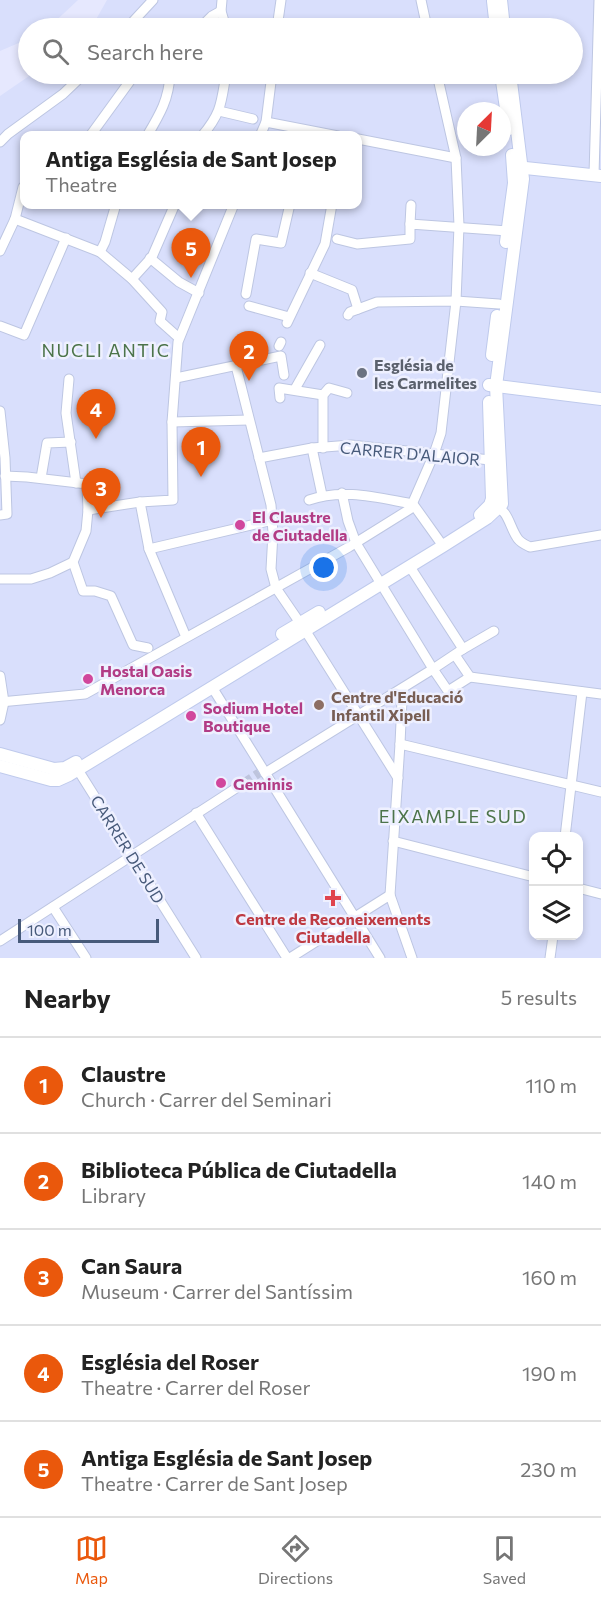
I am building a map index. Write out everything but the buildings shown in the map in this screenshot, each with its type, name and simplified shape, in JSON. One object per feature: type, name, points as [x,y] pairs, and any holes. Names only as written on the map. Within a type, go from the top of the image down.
[{"type":"street","points":[[136,18],[153,0]]},
{"type":"street","points":[[222,0],[223,18]]},
{"type":"street","points":[[278,18],[281,0]]},
{"type":"street","points":[[421,0],[425,18]]},
{"type":"street","points":[[494,0],[496,8],[502,13]]},
{"type":"street","points":[[494,0],[495,18]]},
{"type":"street","points":[[501,0],[503,18]]},
{"type":"street","points":[[518,168],[597,175],[599,0]]},
{"type":"street","points":[[210,18],[221,11]]},
{"type":"street","points":[[0,142],[74,84]]},
{"type":"street","points":[[93,131],[128,84]]},
{"type":"street","points":[[149,131],[160,114],[170,90],[170,84]]},
{"type":"street","points":[[205,131],[219,111],[224,84]]},
{"type":"street","points":[[262,131],[266,122],[271,84]]},
{"type":"street","points":[[2,702],[85,694],[356,543],[410,509],[441,433],[456,301],[459,226],[456,158],[439,84]]},
{"type":"street","points":[[503,84],[523,187],[512,232],[492,386],[490,460],[492,499],[506,513],[520,541],[530,547],[601,535]]},
{"type":"street","points":[[511,84],[518,168]]},
{"type":"street","points":[[219,111],[253,119]]},
{"type":"street","points":[[266,122],[299,131]]},
{"type":"street","points":[[362,140],[456,158]]},
{"type":"street","points":[[0,251],[15,219],[20,202]]},
{"type":"street","points":[[331,238],[357,244],[410,239],[411,205]]},
{"type":"street","points":[[100,252],[115,209]]},
{"type":"street","points":[[132,279],[150,258],[174,209]]},
{"type":"street","points":[[88,510],[140,502],[173,500],[172,422],[179,338],[232,209]]},
{"type":"street","points":[[289,209],[281,243],[256,239],[246,301],[288,320],[325,244],[331,238],[332,209]]},
{"type":"street","points":[[15,219],[100,252],[132,279],[162,312],[159,321],[179,338]]},
{"type":"street","points":[[410,224],[459,226],[512,232]]},
{"type":"street","points":[[0,326],[24,335],[66,238]]},
{"type":"street","points":[[150,258],[179,282],[199,293]]},
{"type":"street","points":[[310,273],[352,290],[358,309]]},
{"type":"street","points":[[348,315],[377,302],[456,301],[503,304]]},
{"type":"street","points":[[295,389],[320,345]]},
{"type":"street","points":[[176,378],[236,366],[280,350],[285,381],[295,389],[323,395]]},
{"type":"street","points":[[236,366],[273,520],[271,569],[276,588],[398,778]]},
{"type":"street","points":[[69,379],[66,413],[76,483]]},
{"type":"street","points":[[280,398],[279,388],[285,381]]},
{"type":"street","points":[[492,386],[601,399]]},
{"type":"street","points":[[0,766],[58,780],[71,769],[302,626],[486,518],[497,505],[492,386]]},
{"type":"street","points":[[322,495],[317,448],[323,395],[329,388],[348,393]]},
{"type":"street","points":[[0,411],[5,458],[4,515]]},
{"type":"street","points":[[172,422],[249,420]]},
{"type":"street","points":[[41,478],[47,443],[71,442]]},
{"type":"street","name":"CARRER D'ALAIOR","points":[[259,458],[351,445],[490,460]]},
{"type":"street","points":[[0,579],[32,579],[73,562],[86,531],[88,510],[87,484],[5,476]]},
{"type":"street","points":[[309,500],[322,495],[342,493],[413,504],[441,543]]},
{"type":"street","points":[[342,493],[356,543],[448,691],[470,677],[601,694]]},
{"type":"street","points":[[140,502],[149,549],[186,637]]},
{"type":"street","points":[[149,549],[273,520]]},
{"type":"street","points":[[379,580],[408,567],[441,543]]},
{"type":"street","points":[[73,562],[83,591],[95,591],[111,596],[133,645],[148,648]]},
{"type":"street","points":[[408,567],[463,649]]},
{"type":"street","points":[[263,772],[494,632]]},
{"type":"street","points":[[455,656],[470,677]]},
{"type":"street","points":[[0,676],[2,702],[0,720]]},
{"type":"street","points":[[210,684],[380,958]]},
{"type":"street","points":[[400,690],[402,700],[400,744],[390,894],[412,958]]},
{"type":"street","points":[[566,832],[582,692]]},
{"type":"street","points":[[400,744],[601,792]]},
{"type":"street","points":[[0,754],[54,769],[71,769]]},
{"type":"street","name":"CARRER DE SUD","points":[[71,769],[132,855],[196,958]]},
{"type":"street","points":[[0,941],[244,783]]},
{"type":"street","points":[[196,813],[289,958],[390,894]]},
{"type":"street","points":[[393,841],[529,876]]},
{"type":"street","points":[[583,889],[601,894]]},
{"type":"street","points":[[51,908],[86,958]]},
{"type":"street","points":[[550,958],[552,940]]},
{"type":"shaded area","points":[[0,0],[78,0],[59,18],[18,18],[18,43],[0,51]]},
{"type":"shaded area","points":[[107,0],[601,0],[601,958],[0,958],[0,96],[18,84],[583,84],[583,18],[97,18]]},
{"type":"tunnel","points":[[244,783],[259,773]]},
{"type":"place","name":"Antiga Església de Sant Josep","points":[[191,278]]},
{"type":"place","name":"Església de les Carmelites","points":[[362,373]]},
{"type":"place","name":"Biblioteca Pública de Ciutadella","points":[[249,381]]},
{"type":"place","name":"Església del Roser","points":[[96,439]]},
{"type":"place","name":"Claustre","points":[[201,477]]},
{"type":"place","name":"Can Saura","points":[[101,518]]},
{"type":"place","name":"El Claustre de Ciutadella","points":[[240,525]]},
{"type":"place","name":"Hostal Oasis Menorca","points":[[88,679]]},
{"type":"place","name":"Centre d'Educació Infantil Xipell","points":[[319,705]]},
{"type":"place","name":"Sodium Hotel Boutique","points":[[191,716]]},
{"type":"place","name":"Geminis","points":[[221,783]]},
{"type":"place","name":"Centre de Reconeixements Ciutadella","points":[[333,898]]},
{"type":"district","name":"NUCLI ANTIC","points":[[106,350]]},
{"type":"district","name":"EIXAMPLE SUD","points":[[453,816]]}]
